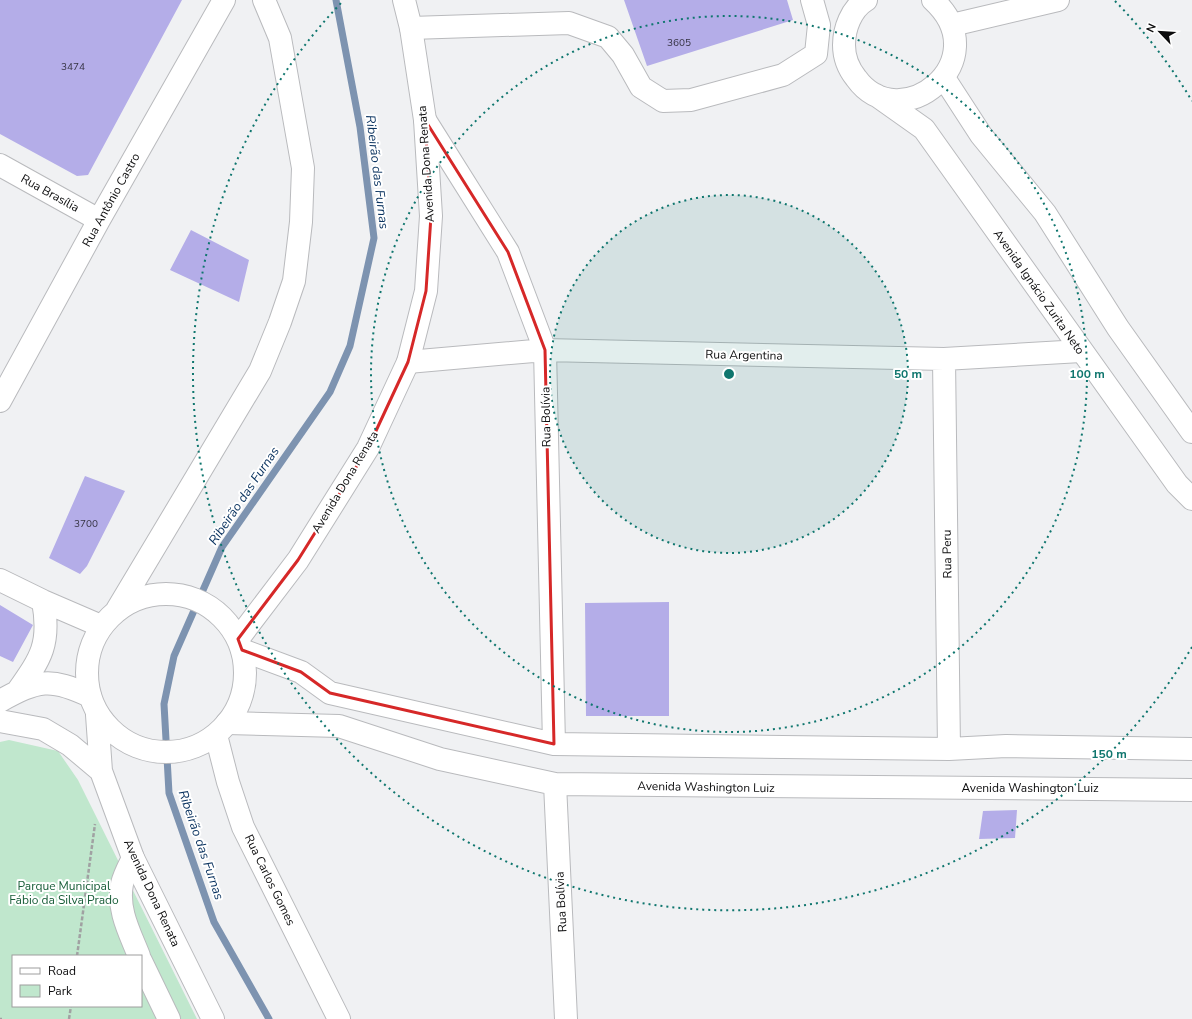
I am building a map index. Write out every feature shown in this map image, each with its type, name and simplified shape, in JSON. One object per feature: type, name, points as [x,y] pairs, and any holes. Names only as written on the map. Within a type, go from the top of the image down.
[{"type":"street","name":"Rua Antônio Castro","points":[[0,401],[99,220],[224,0]]},
{"type":"street","points":[[117,610],[260,371],[280,322],[294,281],[301,222],[303,168],[280,38],[264,0]]},
{"type":"street","name":"Avenida Dona Renata","points":[[240,645],[298,560],[368,448],[408,362],[426,291],[431,223],[425,120],[411,28],[404,0]]},
{"type":"street","points":[[411,28],[569,23],[608,36],[623,55],[640,87],[663,101],[691,100],[783,76],[816,54],[819,25],[812,0]]},
{"type":"street","points":[[844,0],[844,34]]},
{"type":"street","points":[[844,34],[851,16],[866,0]]},
{"type":"street","points":[[876,95],[894,100],[913,98],[930,91],[944,78],[952,61],[955,44],[952,25],[943,9],[933,0]]},
{"type":"street","points":[[952,25],[1058,0]]},
{"type":"street","name":"Avenida Ignácio Zurita Neto","points":[[844,34],[844,53],[850,70],[860,85],[924,129],[1177,484],[1192,499]]},
{"type":"street","points":[[944,78],[981,134],[1045,213],[1118,328],[1192,432]]},
{"type":"street","name":"Rua Bolívia","points":[[425,120],[508,252],[545,350],[554,744]]},
{"type":"street","name":"Rua Brasília","points":[[0,165],[99,220]]},
{"type":"street","name":"Rua Argentina","points":[[408,362],[545,350],[944,359],[1081,351]]},
{"type":"street","name":"Rua Peru","points":[[944,359],[949,749]]},
{"type":"street","points":[[0,580],[43,601],[101,626]]},
{"type":"street","points":[[8,697],[49,682],[69,686],[94,705],[115,735],[139,749],[166,753],[192,748],[222,729],[240,701],[245,676],[240,645],[225,619],[206,604],[184,595],[161,593],[137,598],[117,610]]},
{"type":"street","points":[[8,697],[34,668],[44,646],[47,623],[43,601]]},
{"type":"street","name":"Avenida Dona Renata","points":[[117,610],[101,626],[91,645],[86,666],[87,688],[94,705],[101,772],[133,858],[213,1019]]},
{"type":"street","points":[[240,645],[300,672],[330,693],[554,744],[949,749],[1006,746],[1192,749]]},
{"type":"street","points":[[0,721],[43,729],[70,745],[101,772]]},
{"type":"street","name":"Avenida Washington Luiz","points":[[222,729],[340,726],[440,759],[555,784],[1192,790]]},
{"type":"street","name":"Rua Carlos Gomes","points":[[222,729],[228,782],[243,827],[339,1019]]},
{"type":"street","name":"Rua Bolívia","points":[[555,784],[566,1019]]},
{"type":"street","points":[[133,858],[122,883],[120,896],[122,911],[139,955]]},
{"type":"street","points":[[142,963],[169,1019]]},
{"type":"path","points":[[77,955],[95,818]]},
{"type":"path","points":[[69,1019],[71,1007]]},
{"type":"highlighted area","points":[[425,120],[508,252],[545,350],[554,744],[330,693],[301,672],[242,650],[238,639],[298,560],[368,448],[408,362],[426,291],[431,216]]},
{"type":"green space","name":"Parque Municipal Fábio da Silva Prado","points":[[9,740],[58,751],[78,780],[197,1019],[0,1019],[0,742]]},
{"type":"building","points":[[0,0],[182,0],[88,175],[77,176],[0,134]]},
{"type":"building","points":[[624,0],[787,0],[793,20],[647,66]]},
{"type":"building","points":[[191,230],[249,260],[239,302],[170,270]]},
{"type":"building","points":[[85,476],[125,491],[87,566],[80,574],[49,558]]},
{"type":"building","points":[[669,602],[669,716],[586,716],[585,603]]},
{"type":"building","points":[[0,605],[33,625],[13,662],[0,656]]},
{"type":"building","points":[[1017,810],[1015,838],[979,839],[983,811]]},
{"type":"waterway","name":"Ribeirão das Furnas","points":[[269,1019],[214,922],[169,793],[164,704],[174,656],[222,547],[330,392],[350,346],[374,238],[360,127],[336,0]]}]
